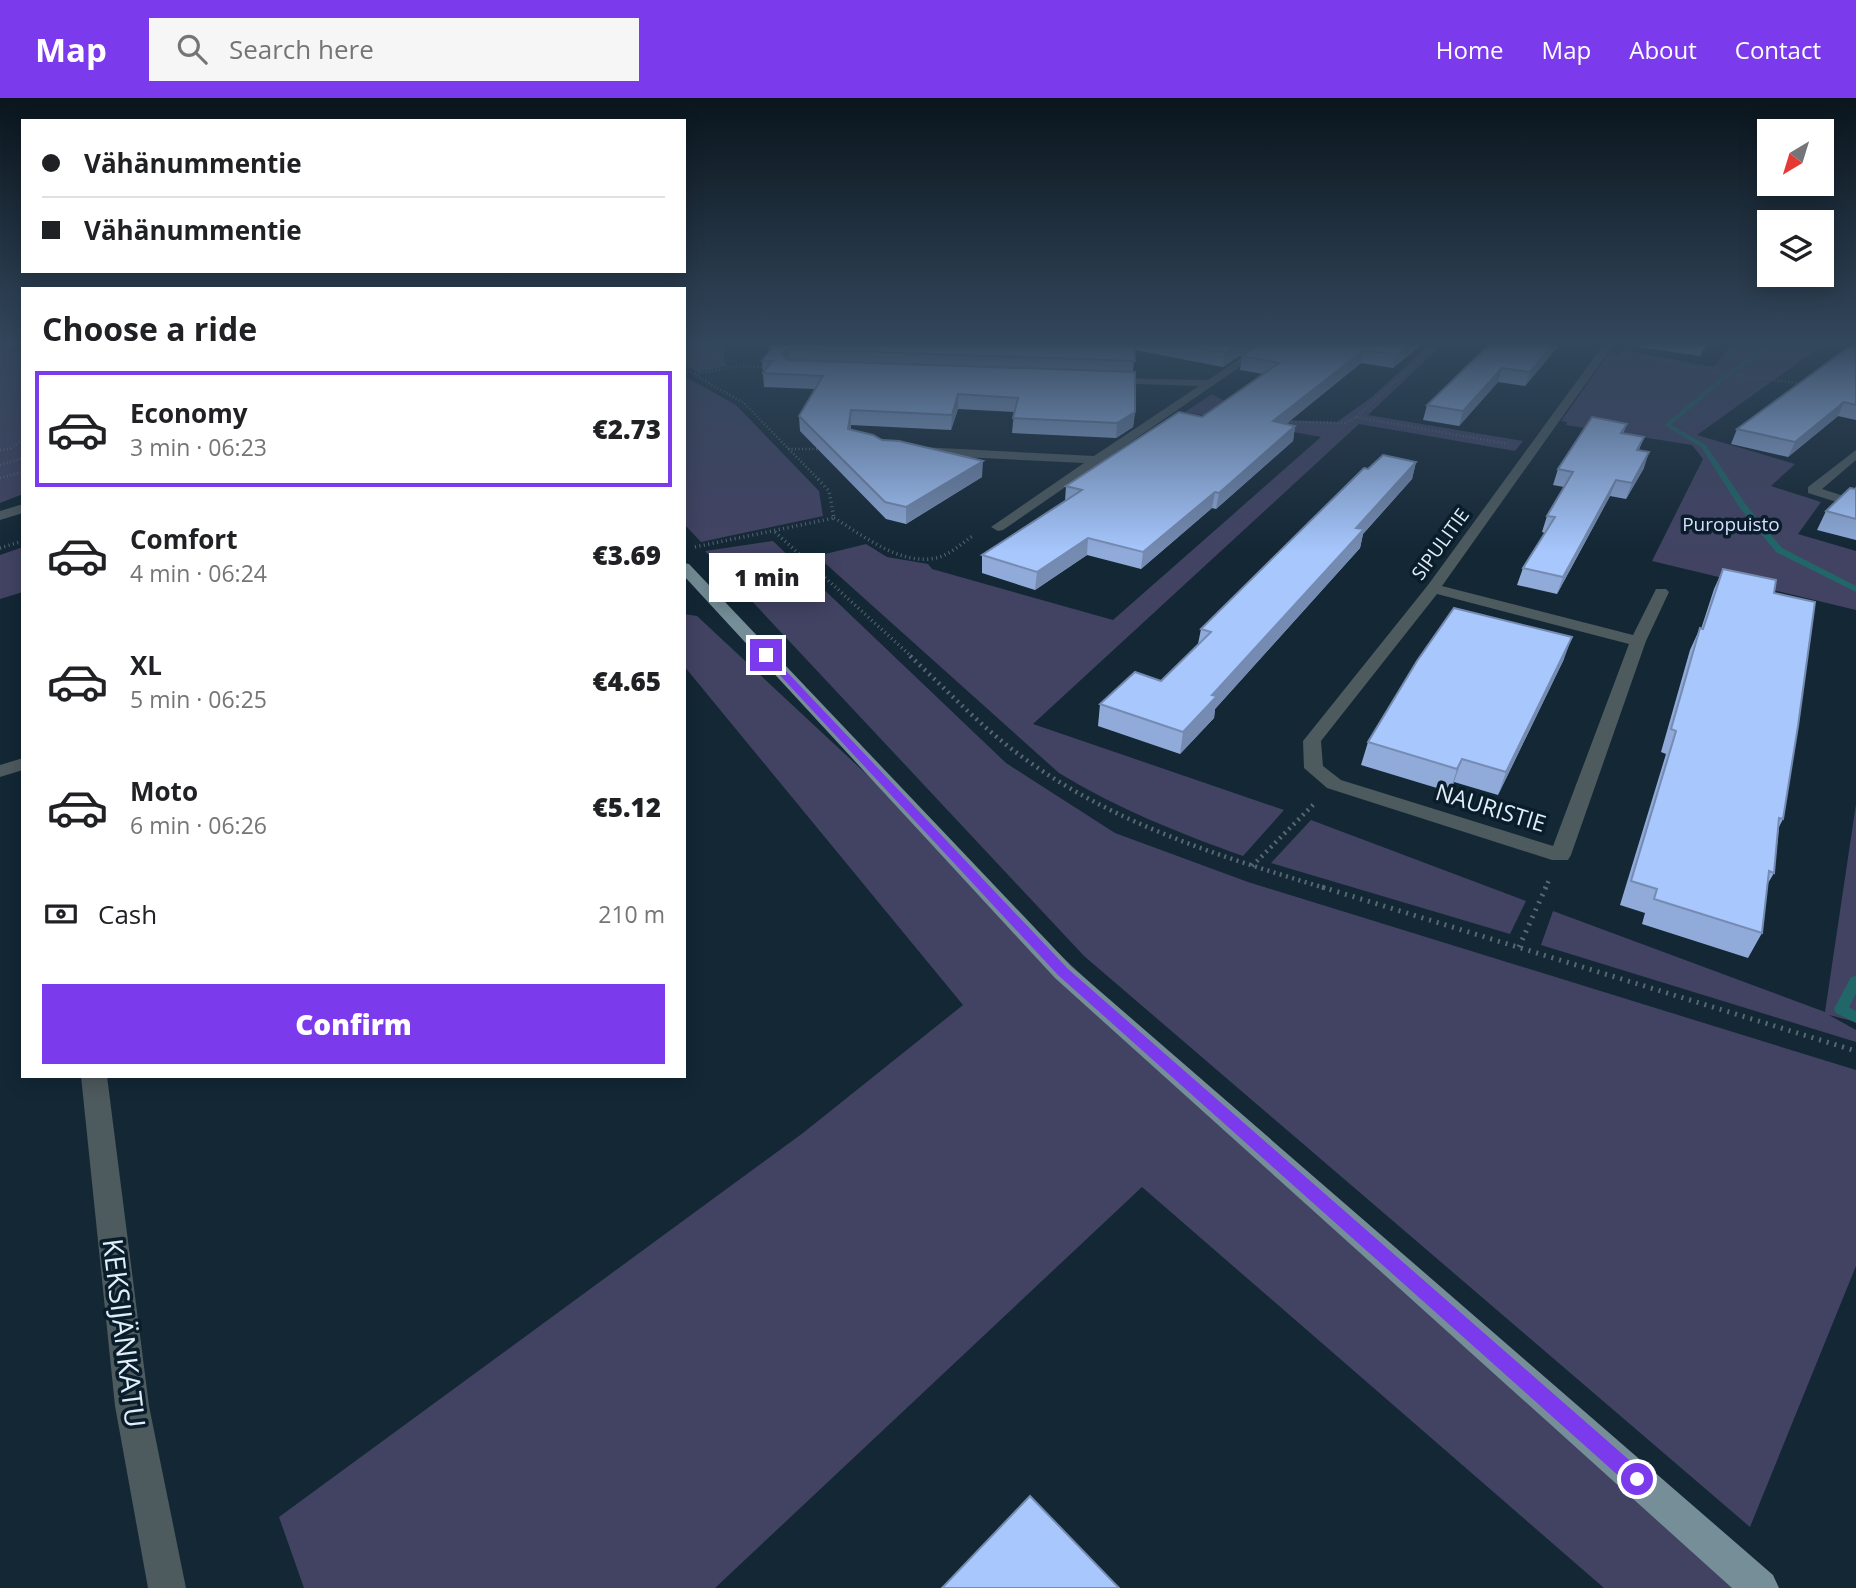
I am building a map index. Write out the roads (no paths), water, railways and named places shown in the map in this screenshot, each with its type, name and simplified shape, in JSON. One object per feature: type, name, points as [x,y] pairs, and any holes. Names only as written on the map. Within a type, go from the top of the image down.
[{"type":"main road","points":[[687,574],[1063,972],[1760,1588]]},
{"type":"street","points":[[998,527],[1162,414]]},
{"type":"street","name":"SIPULITIE","points":[[1314,768],[1312,741],[1433,588],[1558,414]]},
{"type":"street","points":[[909,450],[1093,460]]},
{"type":"street","points":[[1856,454],[1813,490],[1856,504]]},
{"type":"street","points":[[0,516],[21,509]]},
{"type":"street","points":[[1433,588],[1638,641]]},
{"type":"street","name":"NAURISTIE","points":[[1314,768],[1334,784],[1560,855],[1638,641],[1661,592]]},
{"type":"street","points":[[0,771],[21,765]]},
{"type":"street","name":"KEKSIJÄNKATU","points":[[94,1078],[132,1406],[167,1588]]},
{"type":"waterway","points":[[1681,414],[1667,425],[1704,446],[1743,506],[1779,550],[1856,589]]},
{"type":"waterway","points":[[1856,981],[1841,1009],[1856,1018]]},
{"type":"park label","name":"Puropuisto","points":[[1731,524]]}]
